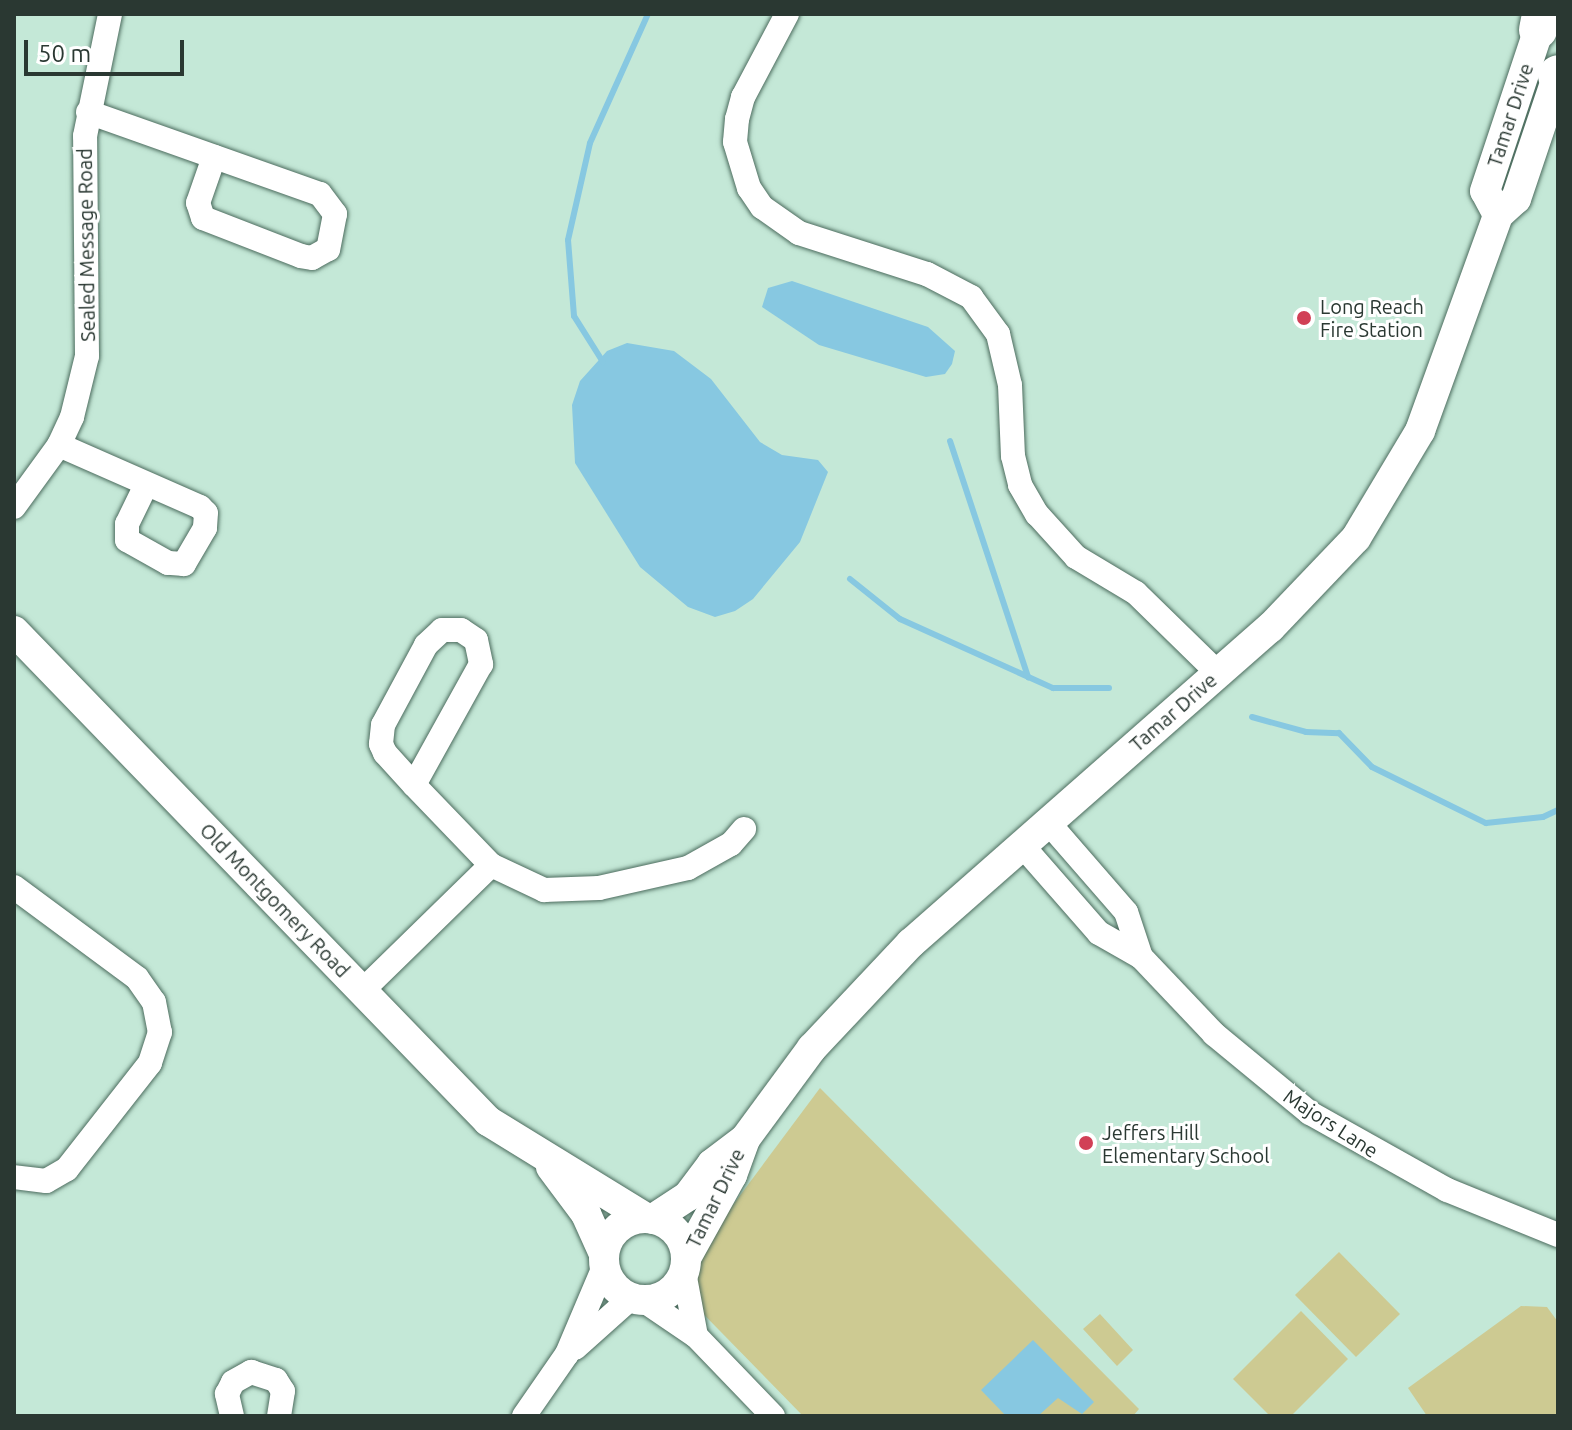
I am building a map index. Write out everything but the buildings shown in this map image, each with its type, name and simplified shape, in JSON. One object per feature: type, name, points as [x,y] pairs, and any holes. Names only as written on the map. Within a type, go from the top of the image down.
[{"type":"street","name":"Sealed Message Road","points":[[14,507],[59,445],[79,392],[90,320],[84,200],[88,112],[110,14]]},
{"type":"street","points":[[787,14],[743,97],[737,119],[735,142],[749,188],[762,207],[799,233],[927,274],[971,297],[998,334],[1010,385],[1013,456],[1020,485],[1037,514],[1076,557],[1136,593],[1218,673]]},
{"type":"street","name":"Tamar Drive","points":[[1498,215],[1485,191],[1541,19]]},
{"type":"street","name":"Tamar Drive","points":[[649,1218],[688,1196],[712,1164],[745,1139],[812,1048],[863,990],[1021,844],[1218,673],[1316,582],[1356,538],[1389,489],[1448,360],[1498,215],[1516,199],[1558,75]]},
{"type":"street","points":[[88,112],[320,194],[335,214],[328,249],[312,258],[301,256],[203,218],[198,203],[214,157]]},
{"type":"street","points":[[59,445],[146,485]]},
{"type":"street","points":[[414,785],[481,664],[476,640],[461,630],[442,630],[426,645],[383,725],[385,753],[414,785],[491,865],[544,890],[599,888],[688,868],[731,844],[744,829]]},
{"type":"street","name":"Old Montgomery Road","points":[[15,633],[488,1121],[649,1218]]},
{"type":"street","name":"Majors Lane","points":[[1047,821],[1126,912],[1141,957]]},
{"type":"street","name":"Majors Lane","points":[[1021,844],[1099,933],[1141,957],[1214,1034],[1310,1113],[1447,1190],[1558,1235]]},
{"type":"street","points":[[363,990],[491,865]]},
{"type":"street","points":[[14,887],[137,978],[160,1015],[160,1032],[150,1063],[67,1169],[46,1181],[14,1177]]},
{"type":"street","name":"Tamar Drive","points":[[685,1265],[732,1175],[745,1139]]},
{"type":"street","name":"Old Montgomery Road","points":[[545,1158],[586,1214],[604,1260]]},
{"type":"street","points":[[524,1416],[567,1354],[614,1231],[649,1218],[675,1231],[685,1265],[696,1336]]},
{"type":"street","points":[[604,1260],[616,1289],[696,1336],[773,1416]]},
{"type":"street","points":[[567,1354],[637,1299],[666,1294],[685,1265]]},
{"type":"street","points":[[232,1416],[227,1394],[233,1382],[251,1372],[276,1380],[283,1391],[279,1416]]},
{"type":"shaded area","points":[[820,1088],[1139,1409],[1133,1416],[803,1416],[674,1284]]},
{"type":"shaded area","points":[[1339,1252],[1400,1314],[1356,1357],[1295,1295]]},
{"type":"shaded area","points":[[1521,1306],[1547,1307],[1558,1322],[1558,1416],[1427,1416],[1408,1388]]},
{"type":"shaded area","points":[[1301,1311],[1348,1359],[1291,1416],[1270,1416],[1233,1379]]},
{"type":"shaded area","points":[[1100,1314],[1133,1350],[1117,1366],[1083,1329]]},
{"type":"water","points":[[792,281],[928,327],[955,351],[952,364],[945,374],[926,377],[819,345],[762,307],[768,288]]},
{"type":"water","points":[[627,343],[674,351],[711,379],[760,442],[782,455],[818,460],[828,472],[800,542],[753,599],[735,611],[715,617],[688,607],[640,567],[575,463],[572,405],[580,381],[607,351]]},
{"type":"water","points":[[1033,1340],[1094,1402],[1082,1414],[1058,1398],[1038,1416],[1006,1416],[981,1390]]},
{"type":"waterway","points":[[603,362],[574,316],[568,240],[590,143],[648,14]]},
{"type":"waterway","points":[[950,441],[1028,677]]},
{"type":"waterway","points":[[850,579],[900,619],[1053,688],[1109,688]]},
{"type":"waterway","points":[[1252,717],[1306,732],[1339,733],[1372,767],[1486,823],[1543,817],[1558,810]]},
{"type":"place","name":"Long Reach Fire Station","points":[[1304,318]]},
{"type":"place","name":"Jeffers Hill Elementary School","points":[[1086,1143]]}]
